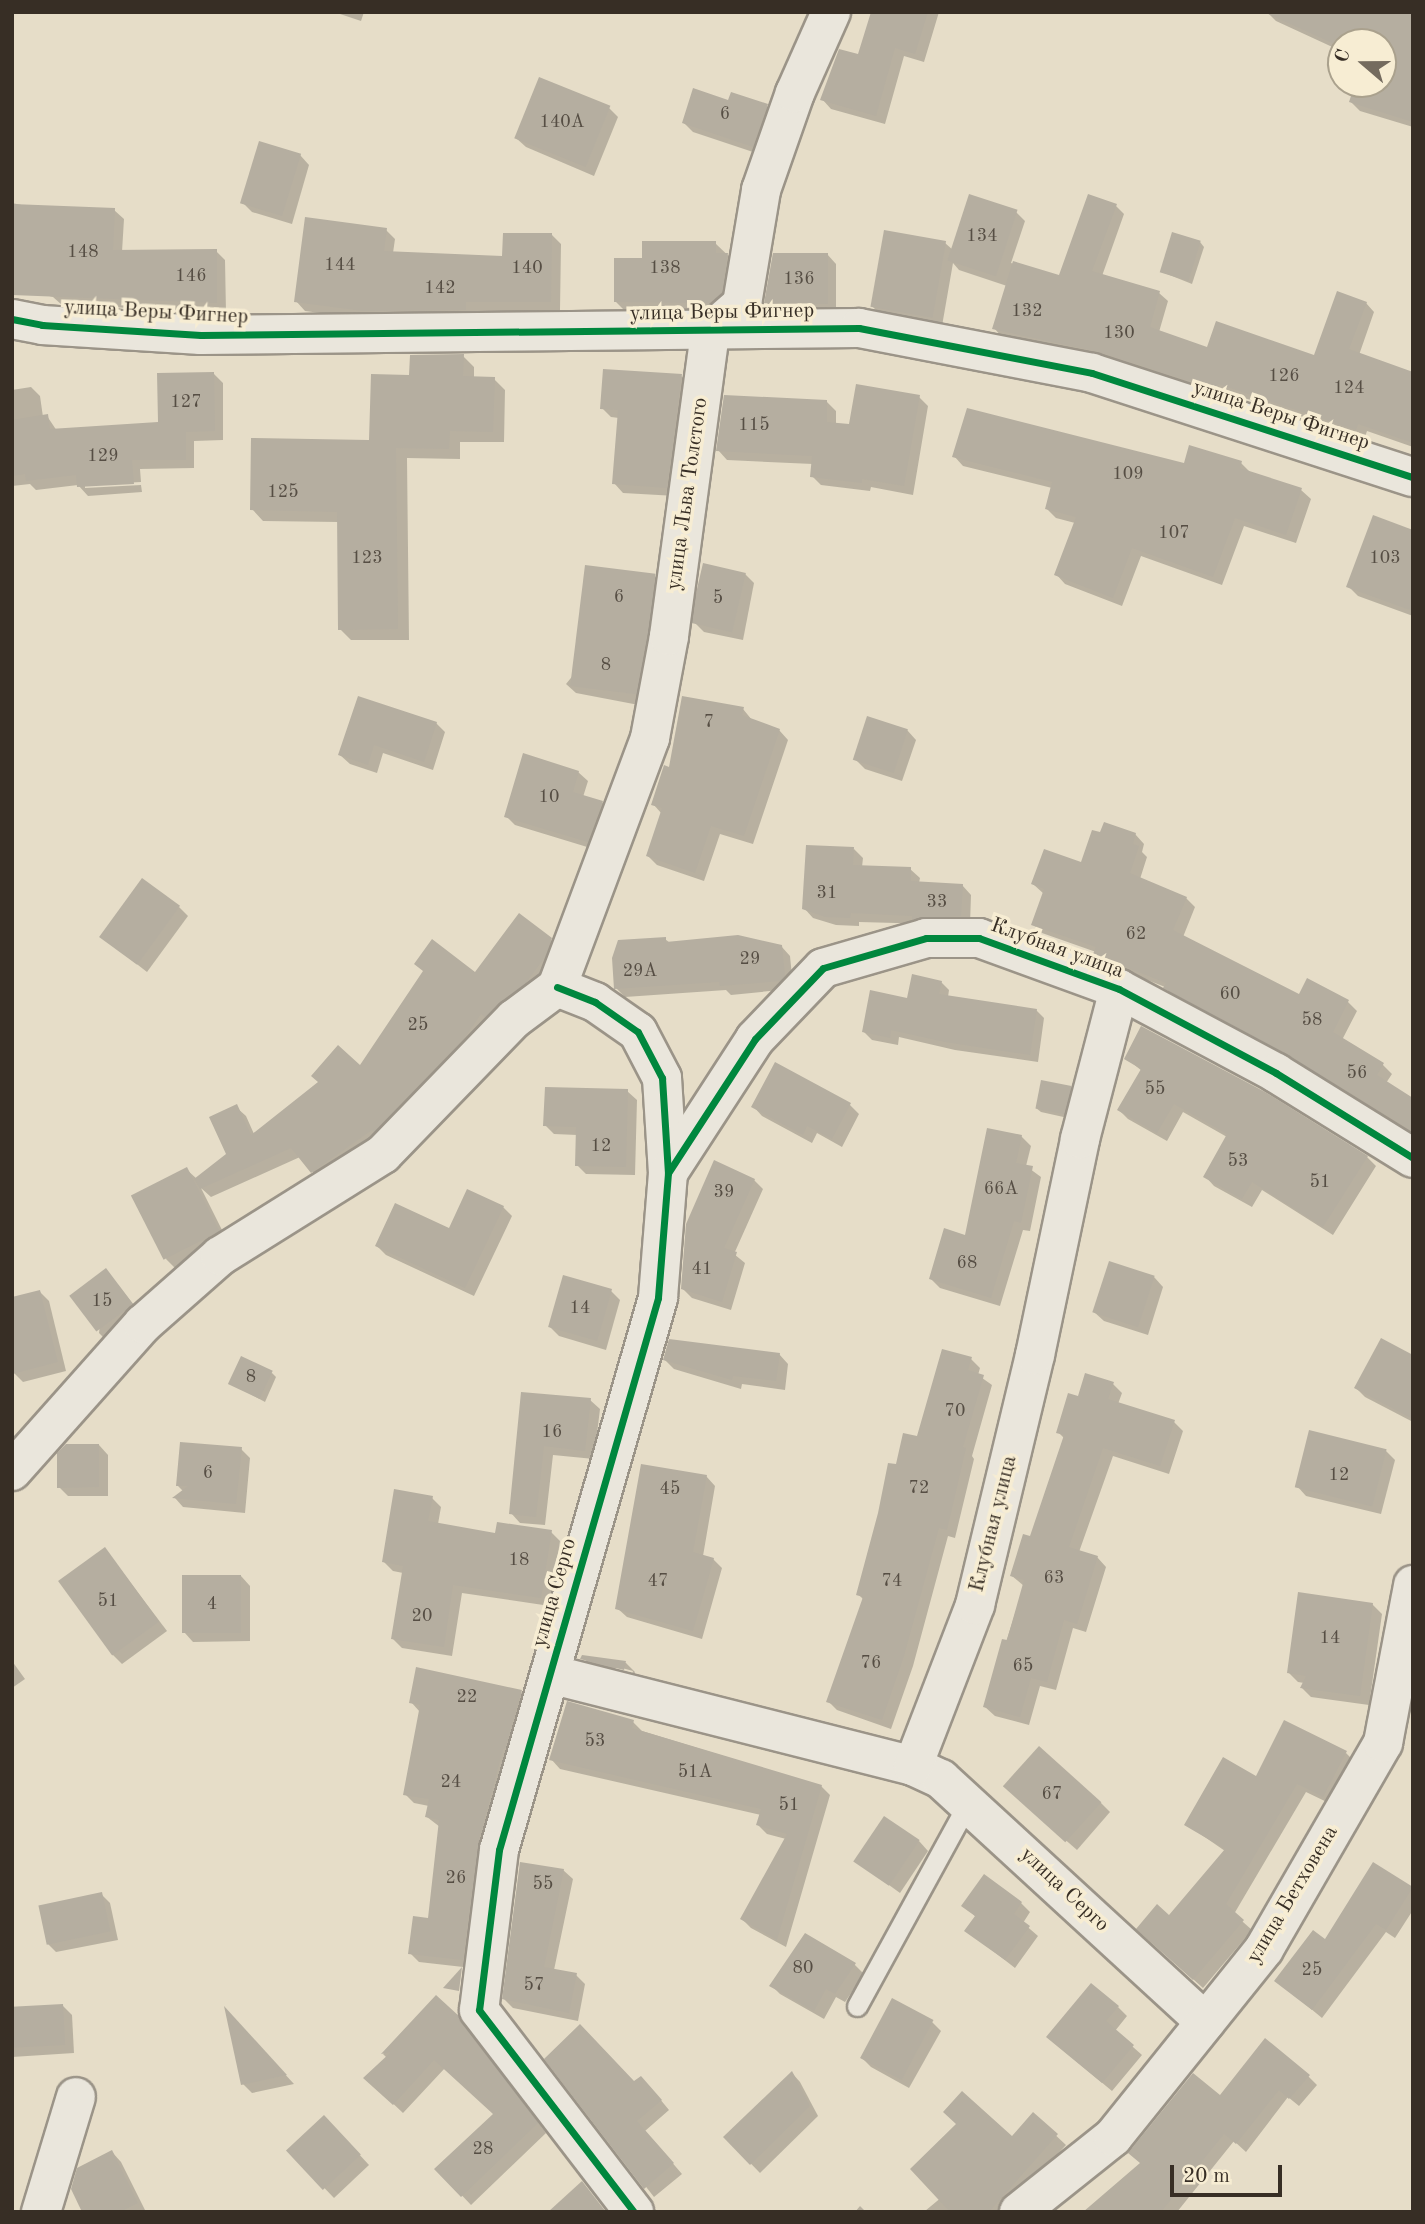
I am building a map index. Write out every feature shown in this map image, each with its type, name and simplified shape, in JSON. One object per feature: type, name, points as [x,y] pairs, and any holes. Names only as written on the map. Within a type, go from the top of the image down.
[{"type":"street","points":[[710,332],[743,304],[761,190],[795,93],[831,12]]},
{"type":"street","name":"улица Веры Фигнер","points":[[12,319],[42,325],[201,335],[710,332],[859,328],[1093,373],[1413,477]]},
{"type":"street","name":"улица Льва Толстого","points":[[557,987],[650,738],[669,636],[710,332]]},
{"type":"street","name":"Клубная улица","points":[[668,1173],[755,1039],[822,968],[926,938],[979,938],[1119,989],[1276,1073],[1413,1158]]},
{"type":"street","points":[[12,1471],[143,1324],[172,1298],[220,1256],[383,1154],[514,1019],[557,987]]},
{"type":"street","name":"улица Серго","points":[[557,987],[595,1002],[638,1032],[662,1078],[668,1173],[657,1298],[499,1850],[479,2010],[634,2212]]},
{"type":"street","name":"Клубная улица","points":[[913,1766],[975,1605],[1035,1355],[1080,1139],[1119,989]]},
{"type":"street","name":"улица Бетховена","points":[[1019,2212],[1113,2137],[1264,1949],[1383,1743],[1413,1585]]},
{"type":"street","name":"улица Серго","points":[[550,1674],[913,1766],[941,1779],[1205,2022]]},
{"type":"street","points":[[41,2212],[76,2097]]},
{"type":"lane","points":[[857,2006],[968,1803]]},
{"type":"building","points":[[871,12],[928,12],[915,54],[895,48],[876,116],[820,100],[839,49],[858,54]]},
{"type":"building","points":[[1264,12],[1413,12],[1413,122],[1349,102],[1350,98],[1397,98],[1397,28],[1327,28],[1327,41]]},
{"type":"building","points":[[539,77],[610,106],[586,167],[514,138]]},
{"type":"building","points":[[693,88],[728,100],[731,92],[768,104],[753,147],[682,123]]},
{"type":"building","points":[[259,141],[301,154],[282,216],[240,203]]},
{"type":"building","points":[[969,194],[1018,210],[996,276],[947,261]]},
{"type":"building","points":[[1088,194],[1117,204],[1092,271],[1160,291],[1150,327],[1207,347],[1216,321],[1314,355],[1337,291],[1367,302],[1349,349],[1413,372],[1413,443],[1358,424],[1356,430],[1218,384],[1216,390],[1099,352],[992,329],[1013,261],[1059,275]]},
{"type":"building","points":[[12,204],[115,208],[113,250],[217,249],[217,303],[12,295]]},
{"type":"building","points":[[305,217],[387,228],[384,251],[502,256],[503,233],[552,233],[551,302],[466,302],[466,310],[363,311],[294,302]]},
{"type":"building","points":[[884,230],[946,241],[932,318],[870,307]]},
{"type":"building","points":[[1172,232],[1201,241],[1188,281],[1160,272]]},
{"type":"building","points":[[642,241],[716,241],[716,253],[728,253],[722,293],[710,303],[614,302],[614,258],[642,258]]},
{"type":"building","points":[[773,253],[828,253],[828,304],[764,303]]},
{"type":"building","points":[[464,354],[463,376],[495,377],[493,432],[450,431],[449,449],[396,448],[398,629],[338,630],[337,512],[250,510],[251,438],[369,440],[371,374],[409,375],[410,355]]},
{"type":"building","points":[[603,369],[682,374],[667,488],[612,484],[618,410],[600,409]]},
{"type":"building","points":[[214,372],[215,431],[186,432],[186,460],[132,460],[134,484],[77,487],[76,475],[26,481],[25,474],[12,476],[12,420],[48,414],[50,429],[158,422],[157,373]]},
{"type":"building","points":[[856,384],[920,395],[904,486],[862,479],[862,483],[810,477],[812,456],[716,451],[724,395],[827,400],[827,422],[849,424]]},
{"type":"building","points":[[967,408],[1184,463],[1189,445],[1242,461],[1240,468],[1302,488],[1286,535],[1235,518],[1213,577],[1132,548],[1113,598],[1054,575],[1076,517],[1045,509],[1052,482],[952,457]]},
{"type":"building","points":[[1373,515],[1413,530],[1413,611],[1346,587]]},
{"type":"building","points":[[703,563],[746,573],[732,632],[689,622]]},
{"type":"building","points":[[585,565],[655,574],[641,695],[570,686]]},
{"type":"building","points":[[358,696],[437,722],[424,762],[374,745],[368,765],[338,755]]},
{"type":"building","points":[[682,696],[744,707],[742,715],[780,729],[744,836],[711,826],[695,873],[646,856],[662,808],[651,805],[664,765],[669,767]]},
{"type":"building","points":[[867,716],[908,729],[894,773],[853,760]]},
{"type":"building","points":[[523,753],[579,771],[573,792],[603,801],[588,842],[504,817]]},
{"type":"building","points":[[1104,822],[1136,833],[1133,844],[1139,846],[1130,873],[1187,897],[1173,930],[1299,994],[1307,978],[1349,1000],[1333,1032],[1384,1063],[1377,1075],[1413,1098],[1413,1132],[1286,1054],[1163,988],[1166,983],[1093,954],[1096,947],[1031,925],[1044,889],[1031,884],[1044,849],[1081,862],[1092,830],[1100,832]]},
{"type":"building","points":[[806,845],[854,847],[853,865],[911,867],[911,881],[963,884],[961,916],[912,919],[912,916],[851,913],[850,918],[825,917],[802,909]]},
{"type":"building","points":[[142,878],[180,906],[137,965],[99,937]]},
{"type":"building","points":[[519,913],[552,938],[545,957],[525,984],[485,1017],[481,1014],[463,1040],[374,1132],[372,1130],[311,1173],[291,1148],[200,1189],[194,1179],[226,1154],[209,1117],[237,1104],[251,1135],[318,1082],[311,1076],[338,1045],[360,1065],[423,971],[414,964],[432,939],[475,972]]},
{"type":"building","points":[[738,935],[782,945],[785,976],[781,981],[614,989],[612,958],[618,940],[666,937],[666,942]]},
{"type":"building","points":[[912,974],[942,981],[939,994],[1037,1009],[1030,1055],[945,1042],[891,1030],[890,1038],[862,1032],[870,990],[907,998]]},
{"type":"building","points":[[1141,1026],[1265,1092],[1368,1156],[1323,1227],[1252,1182],[1242,1199],[1203,1177],[1227,1134],[1174,1104],[1157,1133],[1117,1110],[1141,1069],[1124,1059]]},
{"type":"building","points":[[775,1062],[851,1103],[832,1139],[807,1126],[803,1135],[751,1107]]},
{"type":"building","points":[[1041,1080],[1071,1086],[1066,1114],[1035,1108]]},
{"type":"building","points":[[545,1087],[628,1089],[626,1167],[575,1166],[576,1127],[543,1126]]},
{"type":"building","points":[[987,1128],[1022,1135],[1016,1163],[1033,1166],[1021,1223],[1014,1221],[991,1298],[929,1279],[944,1228],[965,1235]]},
{"type":"building","points":[[714,1160],[755,1179],[724,1248],[737,1252],[722,1302],[681,1289],[686,1224]]},
{"type":"building","points":[[187,1167],[220,1231],[164,1260],[131,1196]]},
{"type":"building","points":[[467,1189],[504,1206],[465,1288],[375,1246],[395,1203],[449,1228]]},
{"type":"building","points":[[1109,1261],[1155,1276],[1138,1327],[1092,1312]]},
{"type":"building","points":[[106,1268],[133,1304],[96,1332],[69,1296]]},
{"type":"building","points":[[563,1275],[612,1289],[597,1341],[548,1327]]},
{"type":"building","points":[[40,1290],[58,1362],[12,1374],[12,1297]]},
{"type":"building","points":[[1381,1338],[1413,1355],[1413,1419],[1354,1388]]},
{"type":"building","points":[[669,1339],[780,1353],[776,1381],[733,1376],[732,1380],[663,1360]]},
{"type":"building","points":[[942,1349],[972,1357],[968,1370],[984,1375],[963,1447],[966,1448],[947,1530],[939,1528],[904,1656],[882,1720],[826,1702],[863,1597],[856,1595],[888,1463],[896,1464],[903,1433],[917,1436]]},
{"type":"building","points":[[241,1356],[273,1371],[260,1399],[228,1384]]},
{"type":"building","points":[[1085,1373],[1114,1382],[1108,1399],[1175,1420],[1160,1466],[1103,1448],[1069,1547],[1098,1556],[1077,1624],[1064,1620],[1047,1682],[1031,1678],[1020,1717],[983,1707],[1002,1639],[1007,1640],[1024,1580],[1010,1576],[1023,1534],[1030,1536],[1064,1435],[1056,1433],[1068,1393],[1078,1396]]},
{"type":"building","points":[[521,1392],[591,1398],[585,1451],[544,1446],[536,1517],[509,1514]]},
{"type":"building","points":[[1309,1430],[1387,1449],[1372,1507],[1295,1487]]},
{"type":"building","points":[[180,1442],[242,1447],[236,1504],[172,1498],[188,1486],[176,1486]]},
{"type":"building","points":[[66,1444],[99,1444],[99,1487],[57,1488],[57,1453]]},
{"type":"building","points":[[641,1464],[707,1475],[693,1552],[714,1558],[693,1631],[615,1609]]},
{"type":"building","points":[[394,1489],[433,1496],[428,1521],[495,1533],[497,1522],[552,1530],[541,1598],[453,1585],[444,1647],[391,1639],[403,1566],[382,1562]]},
{"type":"building","points":[[105,1547],[159,1621],[112,1656],[58,1581]]},
{"type":"building","points":[[182,1575],[241,1575],[241,1633],[182,1633]]},
{"type":"building","points":[[1298,1592],[1373,1603],[1360,1696],[1300,1688],[1306,1676],[1287,1673]]},
{"type":"building","points":[[582,1655],[626,1661],[624,1670],[580,1659]]},
{"type":"building","points":[[416,1667],[522,1690],[478,1844],[463,1960],[408,1954],[413,1916],[428,1918],[439,1820],[425,1817],[429,1799],[403,1795],[420,1705],[409,1703]]},
{"type":"building","points":[[567,1701],[634,1720],[632,1728],[822,1785],[777,1940],[740,1919],[787,1834],[756,1825],[761,1809],[549,1760]]},
{"type":"building","points":[[1284,1720],[1347,1751],[1323,1797],[1297,1784],[1226,1904],[1244,1920],[1193,1980],[1136,1929],[1157,1904],[1169,1915],[1225,1849],[1184,1825],[1223,1757],[1256,1776]]},
{"type":"building","points":[[1039,1746],[1101,1802],[1065,1842],[1003,1786]]},
{"type":"building","points":[[884,1816],[920,1840],[889,1886],[853,1862]]},
{"type":"building","points":[[520,1862],[564,1869],[544,1967],[577,1973],[569,2013],[502,1999]]},
{"type":"building","points":[[1373,1862],[1413,1887],[1386,1930],[1376,1924],[1312,2010],[1274,1981],[1313,1930],[1325,1939]]},
{"type":"building","points":[[984,1874],[1022,1902],[1014,1914],[1030,1926],[1005,1960],[964,1931],[975,1916],[961,1906]]},
{"type":"building","points":[[102,1892],[110,1931],[47,1945],[38,1906]]},
{"type":"building","points":[[805,1933],[856,1963],[835,1994],[826,1989],[814,2011],[769,1986]]},
{"type":"building","points":[[462,1967],[459,1991],[443,1988]]},
{"type":"building","points":[[1091,1983],[1119,2006],[1106,2021],[1134,2045],[1102,2083],[1046,2037]]},
{"type":"building","points":[[436,1995],[460,2017],[538,2123],[461,2197],[434,2169],[493,2114],[434,2060],[393,2105],[363,2078],[391,2052],[381,2054]]},
{"type":"building","points":[[892,1998],[933,2020],[902,2080],[860,2058]]},
{"type":"building","points":[[63,2004],[65,2045],[14,2048],[12,2007]]},
{"type":"building","points":[[224,2006],[287,2075],[241,2085]]},
{"type":"building","points":[[580,2024],[634,2081],[641,2076],[662,2100],[637,2121],[674,2163],[644,2189],[544,2059]]},
{"type":"building","points":[[1265,2038],[1310,2075],[1289,2099],[1279,2090],[1236,2144],[1224,2134],[1161,2212],[1083,2212],[1140,2163],[1128,2153],[1193,2073],[1220,2095]]},
{"type":"building","points":[[792,2071],[810,2106],[750,2165],[723,2137]]},
{"type":"building","points":[[962,2091],[1012,2136],[1033,2112],[1058,2134],[989,2212],[950,2212],[910,2169],[956,2124],[943,2112]]},
{"type":"building","points":[[324,2115],[361,2154],[323,2190],[286,2150]]},
{"type":"building","points":[[112,2150],[138,2203],[120,2212],[82,2212],[71,2189],[77,2168]]},
{"type":"building","points":[[582,2181],[606,2212],[548,2212]]},
{"type":"cycle path","points":[[12,319],[42,325],[201,335],[859,328],[1092,373],[1413,477]]},
{"type":"cycle path","points":[[668,1173],[755,1039],[823,968],[926,938],[979,938],[1119,989],[1276,1073],[1413,1158]]},
{"type":"cycle path","points":[[557,987],[595,1002],[638,1032],[662,1078],[668,1173],[658,1298],[499,1850],[479,2010],[634,2212]]}]
